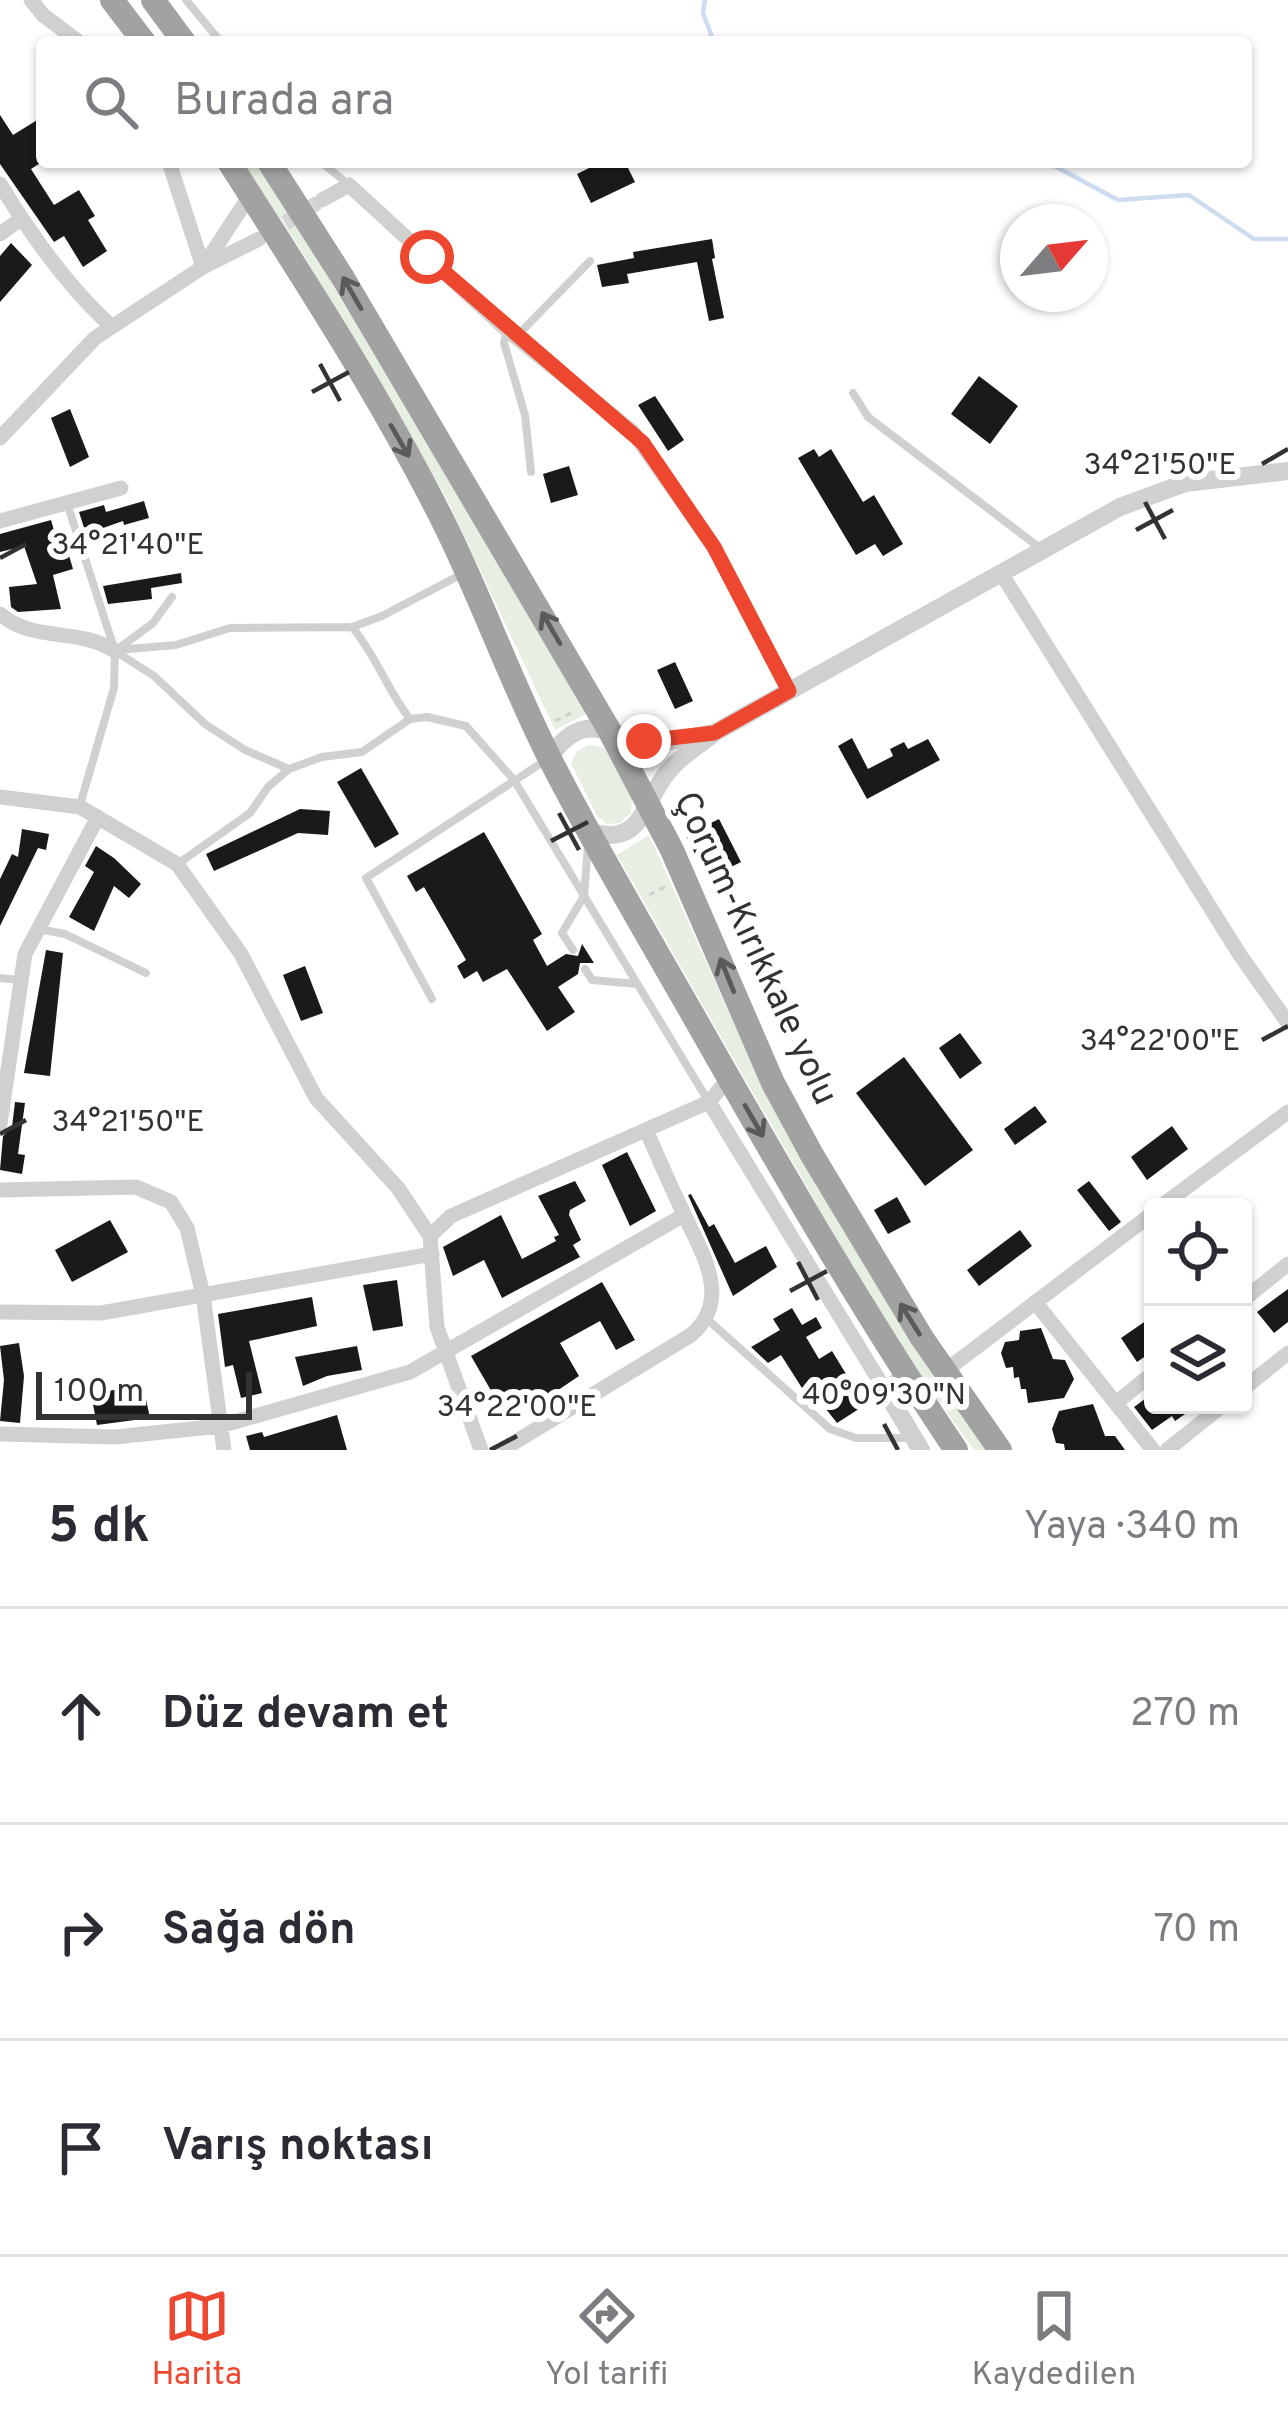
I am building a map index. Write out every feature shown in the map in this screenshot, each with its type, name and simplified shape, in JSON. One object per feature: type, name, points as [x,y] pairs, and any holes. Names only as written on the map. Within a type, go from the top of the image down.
[{"type":"highway","points":[[112,0],[139,36]]},
{"type":"highway","points":[[152,0],[179,36]]},
{"type":"highway","name":"Çorum-Kırıkkale yolu","points":[[233,168],[378,401],[467,572],[550,758],[824,1244],[896,1383],[956,1450]]},
{"type":"highway","name":"Çorum-Kırıkkale yolu","points":[[273,168],[344,278],[608,728],[685,877],[773,1083],[865,1245],[1000,1450]]},
{"type":"street","points":[[31,0],[71,36]]},
{"type":"street","points":[[171,168],[203,267]]},
{"type":"street","points":[[0,184],[84,302],[110,326]]},
{"type":"street","points":[[322,200],[349,185],[512,333],[643,443],[714,547],[789,691]]},
{"type":"street","points":[[0,438],[110,326],[203,267],[250,195]]},
{"type":"street","points":[[0,234],[21,219]]},
{"type":"street","points":[[203,267],[259,239]]},
{"type":"street","points":[[590,832],[605,836],[626,832],[649,806],[672,766],[714,733],[1041,550],[1156,492],[1216,477],[1288,471]]},
{"type":"street","points":[[0,521],[121,488]]},
{"type":"street","points":[[1000,573],[1240,956],[1288,1023]]},
{"type":"street","points":[[0,614],[13,625],[41,633],[95,637],[115,651]]},
{"type":"street","points":[[550,758],[573,735],[608,728],[658,742],[714,733]]},
{"type":"street","points":[[0,797],[80,807],[178,863],[241,954],[316,1098],[398,1188],[430,1236],[437,1327],[481,1450]]},
{"type":"street","points":[[0,1124],[25,954],[98,817]]},
{"type":"street","points":[[430,1236],[451,1216],[710,1102],[729,1078]]},
{"type":"street","points":[[710,1102],[802,1257],[896,1383],[918,1444]]},
{"type":"street","points":[[1172,1198],[1288,1112]]},
{"type":"street","points":[[502,1450],[691,1335],[706,1318],[712,1295],[710,1271],[646,1130]]},
{"type":"street","points":[[0,1190],[136,1187],[171,1202],[187,1228],[202,1295],[224,1450]]},
{"type":"street","points":[[0,1434],[115,1437],[220,1426],[410,1372],[684,1215]]},
{"type":"street","points":[[945,1371],[1144,1220]]},
{"type":"street","points":[[802,1257],[824,1244]]},
{"type":"street","points":[[0,1312],[101,1313],[432,1254]]},
{"type":"street","points":[[1252,1293],[1288,1264]]},
{"type":"street","points":[[1035,1302],[1153,1450]]},
{"type":"street","points":[[1252,1382],[1288,1353]]},
{"type":"street","points":[[1115,1403],[1144,1380]]},
{"type":"street","points":[[1167,1450],[1212,1414]]},
{"type":"lane","points":[[186,0],[216,36]]},
{"type":"lane","points":[[328,168],[349,185]]},
{"type":"lane","points":[[531,472],[525,415],[504,343],[590,261]]},
{"type":"lane","points":[[854,393],[868,417],[1041,550]]},
{"type":"lane","points":[[66,502],[115,651],[114,688],[80,807]]},
{"type":"lane","points":[[115,651],[176,645],[230,628],[352,627],[467,572]]},
{"type":"lane","points":[[115,651],[153,623],[172,597]]},
{"type":"lane","points":[[352,627],[369,647],[393,697],[410,719]]},
{"type":"lane","points":[[115,651],[154,676],[205,724],[245,750],[289,769]]},
{"type":"lane","points":[[178,863],[250,814],[268,787],[289,769],[322,757],[362,752],[410,719],[427,717],[466,726],[514,780],[710,1102]]},
{"type":"lane","points":[[432,999],[366,878],[550,758]]},
{"type":"lane","points":[[572,950],[562,933],[584,896],[590,832]]},
{"type":"lane","points":[[38,929],[64,934],[146,973]]},
{"type":"lane","points":[[585,969],[592,980],[637,984]]},
{"type":"lane","points":[[0,979],[21,980]]},
{"type":"lane","points":[[706,1318],[830,1430],[856,1438],[918,1444]]},
{"type":"path","points":[[631,905],[685,877]]},
{"type":"shaded area","points":[[247,168],[260,168],[295,221],[586,714],[555,730],[448,501]]},
{"type":"shaded area","points":[[588,745],[607,752],[632,799],[631,813],[620,823],[607,824],[597,816],[571,763],[577,751]]},
{"type":"shaded area","points":[[649,835],[744,1046],[988,1450],[974,1450],[908,1358],[617,855]]},
{"type":"building","points":[[0,115],[13,135],[36,121],[36,166],[31,169],[54,205],[79,190],[95,216],[88,220],[107,251],[83,267],[64,236],[54,242],[0,164]]},
{"type":"building","points":[[589,168],[628,168],[635,182],[591,203],[577,174]]},
{"type":"building","points":[[712,239],[724,318],[709,321],[697,262],[627,274],[629,283],[602,287],[597,265],[634,258],[633,252]]},
{"type":"building","points":[[11,243],[32,265],[0,302],[0,256]]},
{"type":"building","points":[[979,376],[1018,406],[990,444],[951,414]]},
{"type":"building","points":[[655,396],[684,440],[668,451],[638,405]]},
{"type":"building","points":[[70,409],[89,457],[70,467],[51,418]]},
{"type":"building","points":[[814,449],[819,457],[831,449],[863,502],[874,495],[903,544],[883,556],[875,544],[856,555],[798,458]]},
{"type":"building","points":[[569,466],[578,495],[551,503],[543,474]]},
{"type":"building","points":[[144,501],[149,518],[86,534],[79,512],[104,505],[106,512]]},
{"type":"building","points":[[51,520],[61,554],[68,552],[73,569],[53,575],[61,609],[18,612],[11,607],[9,587],[37,584],[24,546],[0,552],[0,534]]},
{"type":"building","points":[[181,573],[182,583],[151,588],[152,599],[108,604],[103,586]]},
{"type":"building","points":[[675,662],[693,701],[675,709],[657,670]]},
{"type":"building","points":[[852,738],[868,769],[893,756],[890,749],[904,742],[908,749],[928,739],[940,760],[867,799],[838,746]]},
{"type":"building","points":[[361,768],[399,834],[375,848],[337,782]]},
{"type":"building","points":[[300,809],[330,811],[328,835],[298,833],[214,871],[206,854]]},
{"type":"building","points":[[719,819],[741,862],[707,879],[686,835]]},
{"type":"building","points":[[22,829],[49,834],[46,850],[38,848],[0,926],[0,879],[12,854],[18,857]]},
{"type":"building","points":[[484,832],[542,934],[533,940],[547,966],[566,954],[578,956],[582,944],[594,963],[580,963],[578,974],[558,987],[575,1012],[547,1031],[507,969],[483,982],[477,971],[464,979],[457,966],[466,960],[424,887],[416,892],[407,876]]},
{"type":"building","points":[[96,846],[141,884],[129,898],[114,886],[94,931],[69,917],[94,872],[85,866]]},
{"type":"building","points":[[46,950],[63,953],[50,1076],[24,1073]]},
{"type":"building","points":[[305,966],[323,1013],[301,1021],[283,975]]},
{"type":"building","points":[[960,1033],[982,1063],[960,1079],[939,1048]]},
{"type":"building","points":[[904,1057],[973,1150],[925,1186],[856,1093]]},
{"type":"building","points":[[15,1102],[25,1103],[18,1154],[25,1155],[22,1174],[0,1170],[3,1136],[12,1127]]},
{"type":"building","points":[[1035,1106],[1047,1122],[1015,1145],[1004,1129]]},
{"type":"building","points":[[1172,1126],[1188,1149],[1147,1180],[1131,1157]]},
{"type":"building","points":[[627,1152],[656,1211],[630,1226],[602,1165]]},
{"type":"building","points":[[575,1181],[586,1201],[569,1215],[581,1240],[573,1245],[580,1257],[502,1298],[484,1260],[453,1276],[443,1247],[501,1215],[522,1259],[556,1241],[559,1235],[538,1196]]},
{"type":"building","points":[[1089,1181],[1121,1222],[1109,1231],[1077,1190]]},
{"type":"building","points":[[691,1194],[735,1263],[766,1246],[777,1267],[733,1296]]},
{"type":"building","points":[[897,1197],[911,1222],[888,1234],[874,1210]]},
{"type":"building","points":[[110,1220],[128,1252],[72,1282],[55,1250]]},
{"type":"building","points":[[1020,1230],[1032,1246],[979,1286],[967,1270]]},
{"type":"building","points":[[397,1280],[403,1326],[373,1331],[363,1285]]},
{"type":"building","points":[[602,1282],[635,1340],[616,1350],[600,1321],[560,1343],[579,1376],[530,1409],[527,1404],[499,1419],[487,1397],[493,1394],[471,1356]]},
{"type":"building","points":[[1288,1289],[1288,1322],[1274,1333],[1257,1312]]},
{"type":"building","points":[[312,1297],[317,1326],[249,1341],[262,1393],[241,1398],[233,1365],[225,1367],[218,1314]]},
{"type":"building","points":[[792,1308],[802,1325],[816,1317],[822,1328],[806,1337],[819,1359],[832,1351],[865,1405],[837,1423],[819,1400],[809,1399],[781,1355],[768,1363],[751,1347],[780,1330],[773,1319]]},
{"type":"building","points":[[1144,1322],[1144,1357],[1137,1362],[1121,1338]]},
{"type":"building","points":[[1041,1328],[1053,1359],[1065,1360],[1074,1379],[1064,1398],[1028,1403],[1026,1389],[1021,1389],[1019,1377],[1014,1378],[1013,1367],[1006,1368],[1001,1353],[1005,1342],[1019,1340],[1020,1331]]},
{"type":"building","points":[[19,1343],[24,1376],[20,1423],[0,1421],[4,1380],[0,1346]]},
{"type":"building","points":[[357,1346],[362,1370],[303,1386],[295,1357]]},
{"type":"building","points":[[143,1385],[150,1418],[97,1425],[91,1394]]},
{"type":"building","points":[[1144,1400],[1144,1414],[1185,1414],[1175,1421],[1172,1416],[1152,1430],[1134,1407]]},
{"type":"building","points":[[1093,1404],[1105,1436],[1115,1436],[1125,1450],[1065,1450],[1064,1444],[1056,1443],[1052,1429],[1059,1411]]},
{"type":"building","points":[[337,1415],[347,1450],[250,1450],[246,1436],[262,1432],[264,1437]]},
{"type":"waterway","points":[[705,0],[703,13],[712,36]]},
{"type":"waterway","points":[[1058,168],[1118,200],[1189,195],[1254,239],[1288,239]]},
{"type":"tunnel","points":[[266,235],[322,200]]},
{"type":"route","points":[[427,257],[643,443],[714,547],[789,691],[714,733],[644,741]]}]
